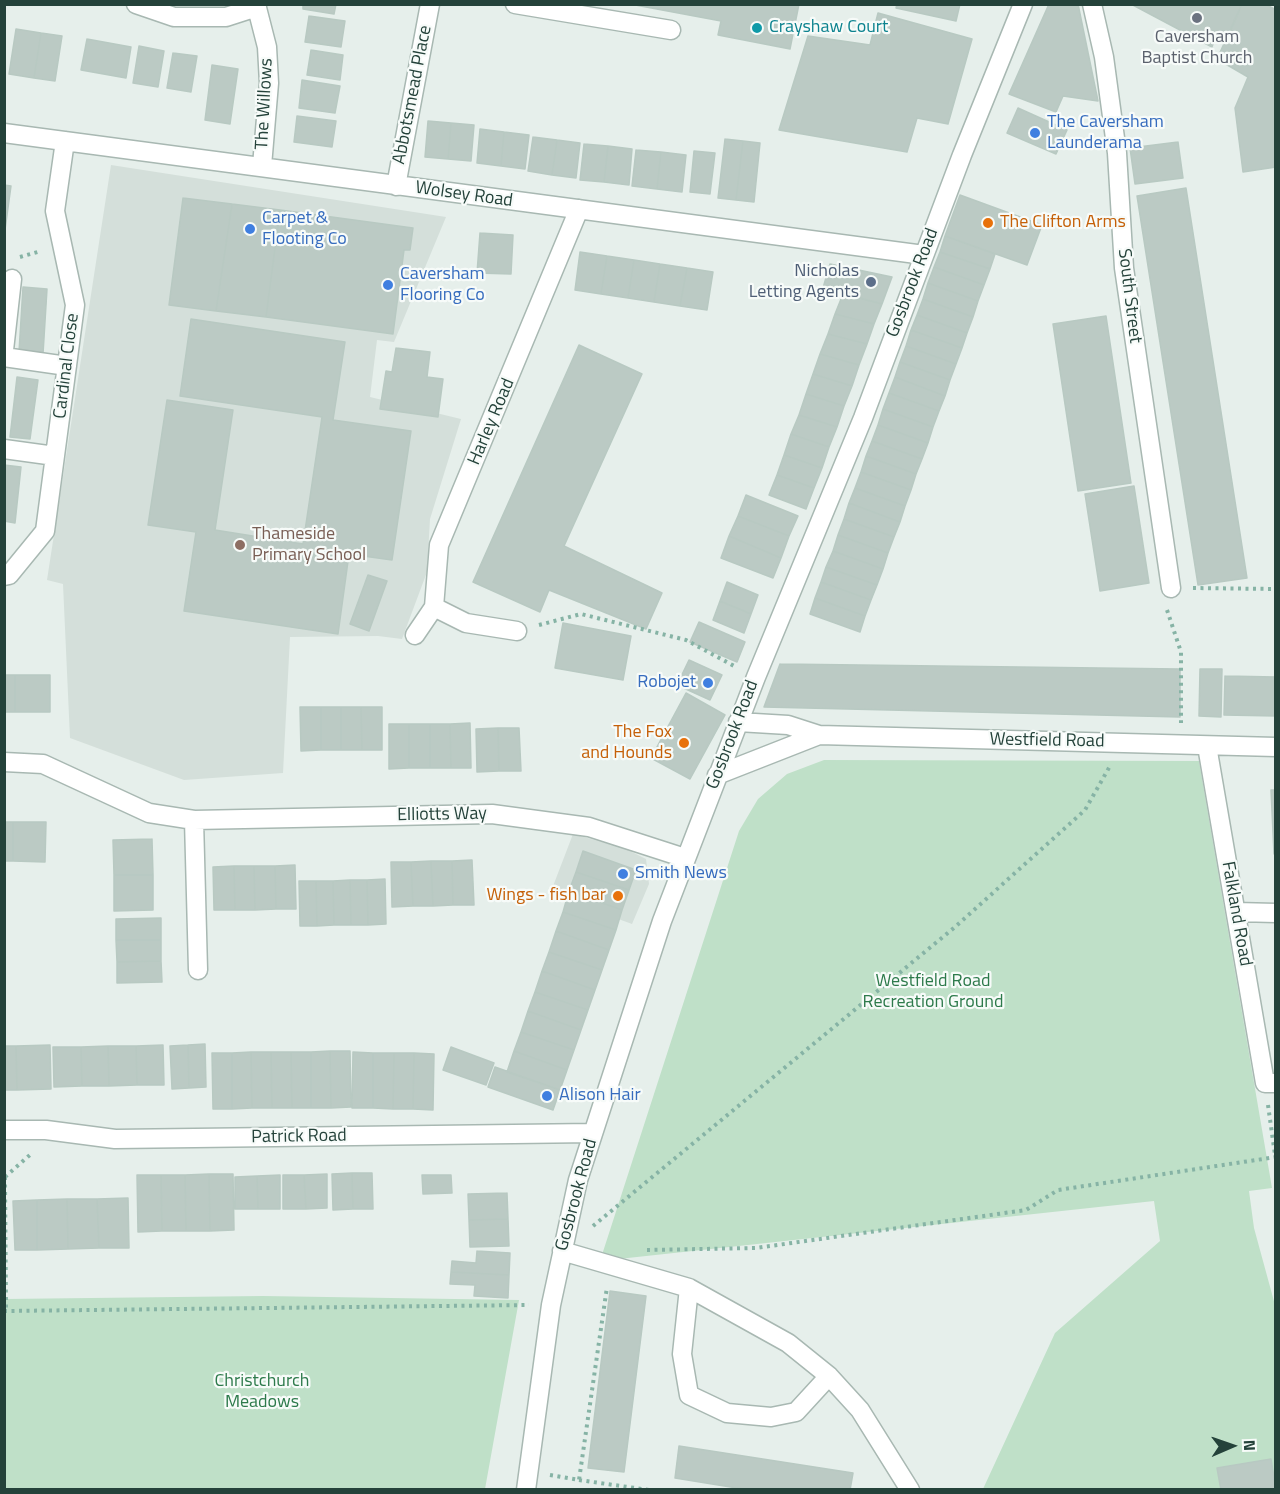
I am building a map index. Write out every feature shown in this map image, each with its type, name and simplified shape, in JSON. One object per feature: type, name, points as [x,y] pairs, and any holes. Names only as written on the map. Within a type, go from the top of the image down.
[{"type":"street","name":"The Willows","points":[[136,4],[174,17],[226,17],[257,6],[267,47],[269,83],[262,166]]},
{"type":"street","name":"Abbotsmead Place","points":[[396,186],[430,4]]},
{"type":"street","points":[[515,4],[671,30]]},
{"type":"street","name":"Gosbrook Road","points":[[526,1490],[551,1305],[578,1180],[593,1133],[685,858],[756,677],[863,418],[924,255],[1023,4]]},
{"type":"street","name":"South Street","points":[[1092,4],[1104,57],[1117,153],[1124,268],[1171,588]]},
{"type":"street","name":"Wolsey Road","points":[[4,133],[924,255]]},
{"type":"street","name":"Cardinal Close","points":[[4,576],[9,575],[45,531],[75,305],[55,211],[65,141]]},
{"type":"street","name":"Harley Road","points":[[434,607],[440,545],[579,209]]},
{"type":"street","points":[[4,350],[12,279]]},
{"type":"street","points":[[4,357],[67,366]]},
{"type":"street","points":[[4,450],[55,456]]},
{"type":"street","points":[[414,635],[434,607],[466,623],[517,631]]},
{"type":"street","name":"Westfield Road","points":[[738,722],[788,726],[819,735],[1275,747]]},
{"type":"street","name":"Westfield Road","points":[[717,775],[819,735]]},
{"type":"street","name":"Falkland Road","points":[[1207,746],[1236,912],[1270,1083]]},
{"type":"street","name":"Elliotts Way","points":[[4,762],[43,764],[149,813],[194,820],[492,814],[589,828],[685,858]]},
{"type":"street","points":[[194,820],[198,970]]},
{"type":"street","points":[[1236,912],[1275,913]]},
{"type":"street","name":"Patrick Road","points":[[4,1130],[46,1130],[115,1139],[593,1133]]},
{"type":"street","points":[[562,1251],[689,1288],[788,1343],[830,1376],[860,1410],[910,1490]]},
{"type":"street","points":[[689,1288],[682,1354],[689,1395],[727,1413],[771,1418],[796,1412],[830,1376]]},
{"type":"path","points":[[13,259],[62,245]]},
{"type":"path","points":[[1181,744],[1181,652],[1160,589],[1275,589]]},
{"type":"path","points":[[517,631],[581,614],[686,640],[756,677]]},
{"type":"path","points":[[562,1251],[946,934],[1085,810],[1110,766],[1111,743]]},
{"type":"path","points":[[642,1250],[756,1248],[1014,1212],[1026,1210],[1058,1190],[1275,1156],[1270,1083]]},
{"type":"path","points":[[5,1177],[5,1311],[551,1305]]},
{"type":"path","points":[[579,1480],[608,1280]]},
{"type":"path","points":[[529,1471],[649,1490]]},
{"type":"shaded area","name":"Thameside Primary School","points":[[111,165],[446,217],[394,342],[377,340],[370,397],[461,419],[430,519],[427,572],[402,639],[378,636],[290,637],[283,773],[184,780],[70,738],[63,584],[47,580]]},
{"type":"shaded area","points":[[573,834],[624,848],[646,859],[649,884],[632,924],[550,894]]},
{"type":"green space","name":"Westfield Road Recreation Ground","points":[[824,760],[1199,761],[1272,1188],[1249,1191],[1254,1228],[1275,1305],[1275,1489],[983,1489],[1055,1333],[1160,1241],[1154,1201],[600,1261],[739,831],[758,799],[787,774]]},
{"type":"green space","name":"Christchurch Meadows","points":[[263,1296],[519,1300],[485,1489],[5,1489],[5,1299]]},
{"type":"building","points":[[303,4],[336,4],[334,14],[303,9]]},
{"type":"building","name":"Crayshaw Court","points":[[630,4],[799,4],[790,49],[718,35],[721,21]]},
{"type":"building","points":[[897,4],[960,4],[956,21],[896,8]]},
{"type":"building","points":[[1049,4],[1078,4],[1098,101],[1063,96],[1056,112],[1009,94]]},
{"type":"building","name":"Caversham Baptist Church","points":[[1131,4],[1242,4],[1228,37],[1217,32],[1212,47]]},
{"type":"building","points":[[1242,4],[1265,4],[1276,10],[1276,167],[1243,172],[1235,108],[1248,77],[1217,59]]},
{"type":"building","points":[[878,13],[972,39],[948,124],[917,118],[907,152],[779,130],[808,36],[870,45]]},
{"type":"building","points":[[309,16],[345,21],[341,47],[305,42]]},
{"type":"building","points":[[16,29],[41,33],[34,78],[9,74]]},
{"type":"building","points":[[41,33],[62,36],[55,81],[34,78]]},
{"type":"building","points":[[87,39],[131,47],[126,78],[81,70]]},
{"type":"building","points":[[139,46],[164,51],[158,87],[133,83]]},
{"type":"building","points":[[311,50],[343,55],[340,80],[307,75]]},
{"type":"building","points":[[173,53],[197,56],[191,92],[167,88]]},
{"type":"building","points":[[212,65],[238,69],[230,124],[205,120]]},
{"type":"building","points":[[302,80],[340,86],[335,113],[299,108]]},
{"type":"building","points":[[1018,108],[1067,130],[1056,154],[1007,133]]},
{"type":"building","points":[[297,116],[336,121],[332,147],[294,142]]},
{"type":"building","points":[[428,121],[451,123],[448,159],[425,157]]},
{"type":"building","points":[[451,123],[474,125],[471,161],[448,159]]},
{"type":"building","points":[[480,129],[504,132],[501,166],[477,163]]},
{"type":"building","points":[[504,132],[529,135],[525,169],[501,166]]},
{"type":"building","points":[[533,137],[557,140],[552,175],[528,171]]},
{"type":"building","points":[[725,139],[743,141],[736,200],[718,198]]},
{"type":"building","points":[[557,140],[580,143],[576,178],[552,175]]},
{"type":"building","points":[[743,141],[760,143],[754,202],[736,200]]},
{"type":"building","points":[[1178,142],[1183,178],[1135,184],[1130,148]]},
{"type":"building","points":[[584,144],[608,146],[604,182],[580,180]]},
{"type":"building","points":[[608,146],[632,149],[629,185],[604,182]]},
{"type":"building","points":[[636,150],[661,152],[657,189],[632,186]]},
{"type":"building","points":[[694,151],[715,153],[710,194],[690,192]]},
{"type":"building","points":[[661,152],[686,155],[682,192],[657,189]]},
{"type":"building","points":[[4,185],[11,186],[4,237]]},
{"type":"building","points":[[1186,188],[1247,578],[1198,585],[1137,196]]},
{"type":"building","points":[[960,195],[1042,225],[1027,265],[945,236]]},
{"type":"building","points":[[183,198],[232,204],[216,311],[169,305]]},
{"type":"building","points":[[232,204],[280,210],[266,317],[216,311]]},
{"type":"building","points":[[280,210],[413,228],[410,250],[404,250],[393,334],[266,317]]},
{"type":"building","points":[[480,233],[513,235],[511,274],[477,273]]},
{"type":"building","points":[[945,236],[995,254],[990,269],[940,252]]},
{"type":"building","points":[[580,252],[607,256],[601,294],[575,290]]},
{"type":"building","points":[[940,252],[990,269],[984,285],[934,267]]},
{"type":"building","points":[[607,256],[634,260],[628,298],[601,294]]},
{"type":"building","points":[[634,260],[660,264],[654,302],[628,298]]},
{"type":"building","points":[[660,264],[687,268],[680,306],[654,302]]},
{"type":"building","points":[[830,264],[892,277],[882,304],[823,288]]},
{"type":"building","points":[[934,267],[984,285],[978,301],[928,283]]},
{"type":"building","points":[[687,268],[713,272],[707,310],[680,306]]},
{"type":"building","points":[[928,283],[978,301],[973,317],[923,299]]},
{"type":"building","points":[[23,287],[47,289],[43,354],[19,352]]},
{"type":"building","points":[[843,294],[882,304],[874,324],[835,314]]},
{"type":"building","points":[[923,299],[973,317],[967,333],[917,315]]},
{"type":"building","points":[[835,314],[874,324],[867,344],[828,334]]},
{"type":"building","points":[[917,315],[967,333],[962,348],[911,330]]},
{"type":"building","points":[[1106,316],[1131,483],[1078,491],[1053,324]]},
{"type":"building","points":[[191,319],[345,342],[333,420],[411,431],[392,560],[349,554],[338,634],[184,611],[196,532],[148,525],[167,400],[233,410],[215,530],[303,544],[322,417],[180,396]]},
{"type":"building","points":[[911,330],[962,348],[956,364],[906,346]]},
{"type":"building","points":[[828,334],[867,344],[859,365],[820,354]]},
{"type":"building","points":[[579,345],[642,374],[564,546],[662,593],[646,629],[549,590],[540,612],[473,582]]},
{"type":"building","points":[[906,346],[956,364],[950,380],[900,362]]},
{"type":"building","points":[[396,348],[430,352],[427,377],[443,379],[438,417],[380,409],[386,371],[392,372]]},
{"type":"building","points":[[820,354],[859,365],[852,386],[813,374]]},
{"type":"building","points":[[900,362],[950,380],[945,396],[895,377]]},
{"type":"building","points":[[813,374],[852,386],[844,406],[806,394]]},
{"type":"building","points":[[17,377],[38,380],[30,439],[10,437]]},
{"type":"building","points":[[895,377],[945,396],[939,411],[889,393]]},
{"type":"building","points":[[889,393],[939,411],[933,427],[883,409]]},
{"type":"building","points":[[806,394],[844,406],[837,427],[799,415]]},
{"type":"building","points":[[883,409],[933,427],[928,443],[878,425]]},
{"type":"building","points":[[799,415],[837,427],[829,447],[791,434]]},
{"type":"building","points":[[878,425],[928,443],[922,459],[872,441]]},
{"type":"building","points":[[791,434],[829,447],[822,468],[784,455]]},
{"type":"building","points":[[872,441],[922,459],[916,474],[866,456]]},
{"type":"building","points":[[784,455],[822,468],[814,488],[777,475]]},
{"type":"building","points":[[866,456],[916,474],[911,490],[861,472]]},
{"type":"building","points":[[4,465],[21,467],[15,523],[4,521]]},
{"type":"building","points":[[861,472],[911,490],[905,506],[855,488]]},
{"type":"building","points":[[777,475],[814,488],[806,509],[769,495]]},
{"type":"building","points":[[1134,486],[1149,583],[1100,591],[1085,494]]},
{"type":"building","points":[[855,488],[905,506],[900,522],[849,503]]},
{"type":"building","points":[[746,495],[798,516],[789,536],[738,516]]},
{"type":"building","points":[[849,503],[900,522],[894,537],[844,519]]},
{"type":"building","points":[[738,516],[789,536],[781,558],[729,536]]},
{"type":"building","points":[[844,519],[894,537],[888,553],[838,535]]},
{"type":"building","points":[[838,535],[888,553],[883,569],[833,551]]},
{"type":"building","points":[[729,536],[781,558],[773,578],[721,558]]},
{"type":"building","points":[[833,551],[883,569],[877,585],[826,567]]},
{"type":"building","points":[[826,567],[877,585],[871,600],[821,582]]},
{"type":"building","points":[[368,575],[387,581],[369,631],[350,624]]},
{"type":"building","points":[[727,582],[758,595],[751,614],[720,601]]},
{"type":"building","points":[[821,582],[871,600],[865,616],[815,598]]},
{"type":"building","points":[[815,598],[865,616],[860,632],[810,614]]},
{"type":"building","points":[[720,601],[751,614],[744,633],[713,620]]},
{"type":"building","points":[[699,622],[745,642],[737,662],[690,642]]},
{"type":"building","points":[[563,623],[631,636],[623,680],[555,668]]},
{"type":"building","points":[[689,660],[722,675],[710,700],[677,685]]},
{"type":"building","points":[[780,664],[1180,669],[1180,717],[764,707]]},
{"type":"building","points":[[1200,669],[1222,669],[1221,717],[1199,716]]},
{"type":"building","points":[[4,675],[15,675],[15,712],[4,712]]},
{"type":"building","points":[[15,675],[50,675],[50,712],[15,712]]},
{"type":"building","points":[[1225,676],[1276,677],[1276,716],[1224,715]]},
{"type":"building","name":"The Fox and Hounds","points":[[686,693],[725,715],[690,779],[651,758]]},
{"type":"building","points":[[300,707],[321,707],[321,750],[301,751]]},
{"type":"building","points":[[321,707],[341,707],[341,750],[321,750]]},
{"type":"building","points":[[341,707],[361,707],[362,750],[341,750]]},
{"type":"building","points":[[361,707],[382,707],[382,750],[362,750]]},
{"type":"building","points":[[470,723],[471,768],[451,768],[450,724]]},
{"type":"building","points":[[389,724],[409,724],[409,768],[389,769]]},
{"type":"building","points":[[409,724],[430,724],[430,768],[409,768]]},
{"type":"building","points":[[430,724],[450,724],[451,768],[430,768]]},
{"type":"building","points":[[498,728],[519,728],[521,771],[499,771]]},
{"type":"building","points":[[498,728],[499,771],[477,772],[476,729]]},
{"type":"building","points":[[1271,790],[1276,790],[1276,854],[1274,854]]},
{"type":"building","points":[[4,822],[13,822],[13,861],[4,861]]},
{"type":"building","points":[[13,822],[46,822],[45,862],[13,861]]},
{"type":"building","points":[[152,839],[153,875],[114,875],[113,840]]},
{"type":"building","points":[[583,851],[636,870],[629,890],[576,872]]},
{"type":"building","points":[[472,860],[474,905],[453,905],[452,861]]},
{"type":"building","points":[[431,861],[433,906],[413,906],[411,862]]},
{"type":"building","points":[[431,861],[452,861],[453,905],[433,906]]},
{"type":"building","points":[[391,862],[411,862],[413,906],[392,907]]},
{"type":"building","points":[[295,865],[296,909],[276,909],[275,866]]},
{"type":"building","points":[[234,866],[235,910],[214,910],[213,867]]},
{"type":"building","points":[[234,866],[254,866],[255,910],[235,910]]},
{"type":"building","points":[[254,866],[275,866],[276,909],[255,910]]},
{"type":"building","points":[[576,872],[629,890],[622,910],[569,891]]},
{"type":"building","points":[[114,875],[153,875],[153,910],[114,911]]},
{"type":"building","points":[[385,879],[386,924],[368,925],[367,880]]},
{"type":"building","points":[[350,880],[351,925],[334,925],[333,881]]},
{"type":"building","points":[[350,880],[367,880],[368,925],[351,925]]},
{"type":"building","points":[[299,881],[316,881],[317,926],[300,926]]},
{"type":"building","points":[[316,881],[333,881],[334,925],[317,926]]},
{"type":"building","points":[[569,891],[622,910],[616,930],[563,912]]},
{"type":"building","points":[[563,912],[616,930],[609,950],[556,931]]},
{"type":"building","points":[[161,918],[161,940],[116,940],[116,919]]},
{"type":"building","points":[[556,931],[609,950],[602,970],[549,952]]},
{"type":"building","points":[[116,940],[161,940],[161,961],[117,962]]},
{"type":"building","points":[[549,952],[602,970],[595,990],[542,971]]},
{"type":"building","points":[[161,961],[162,982],[117,983],[117,962]]},
{"type":"building","points":[[542,971],[595,990],[588,1010],[535,992]]},
{"type":"building","points":[[535,992],[588,1010],[581,1030],[528,1011]]},
{"type":"building","points":[[528,1011],[581,1030],[574,1050],[521,1032]]},
{"type":"building","points":[[521,1032],[574,1050],[567,1070],[514,1051]]},
{"type":"building","points":[[205,1044],[206,1087],[189,1088],[188,1045]]},
{"type":"building","points":[[50,1045],[51,1089],[17,1090],[16,1046]]},
{"type":"building","points":[[163,1045],[164,1085],[137,1085],[136,1046]]},
{"type":"building","points":[[188,1045],[189,1088],[172,1089],[170,1046]]},
{"type":"building","points":[[4,1046],[16,1046],[17,1090],[4,1090]]},
{"type":"building","points":[[108,1046],[109,1086],[82,1086],[81,1047]]},
{"type":"building","points":[[108,1046],[136,1046],[137,1085],[109,1086]]},
{"type":"building","points":[[53,1047],[81,1047],[82,1086],[54,1087]]},
{"type":"building","points":[[451,1047],[494,1063],[486,1085],[443,1070]]},
{"type":"building","points":[[330,1051],[350,1051],[351,1107],[331,1108]]},
{"type":"building","points":[[330,1051],[331,1108],[311,1108],[311,1052]]},
{"type":"building","points":[[514,1051],[567,1070],[560,1090],[507,1072]]},
{"type":"building","points":[[251,1052],[252,1108],[232,1109],[232,1053]]},
{"type":"building","points":[[251,1052],[271,1052],[272,1108],[252,1108]]},
{"type":"building","points":[[271,1052],[291,1052],[292,1108],[272,1108]]},
{"type":"building","points":[[291,1052],[311,1052],[311,1108],[292,1108]]},
{"type":"building","points":[[353,1052],[373,1053],[373,1108],[352,1108]]},
{"type":"building","points":[[212,1053],[232,1053],[232,1109],[213,1109]]},
{"type":"building","points":[[373,1053],[394,1053],[393,1109],[373,1108]]},
{"type":"building","points":[[394,1053],[414,1053],[413,1109],[393,1109]]},
{"type":"building","points":[[414,1053],[434,1054],[433,1110],[413,1109]]},
{"type":"building","points":[[495,1067],[560,1090],[553,1110],[488,1087]]},
{"type":"building","points":[[352,1173],[372,1173],[373,1209],[353,1209]]},
{"type":"building","points":[[352,1173],[353,1209],[333,1210],[332,1174]]},
{"type":"building","points":[[209,1174],[233,1174],[234,1230],[210,1231]]},
{"type":"building","points":[[209,1174],[210,1231],[186,1231],[185,1175]]},
{"type":"building","points":[[327,1174],[327,1208],[306,1209],[304,1175]]},
{"type":"building","points":[[137,1175],[161,1175],[162,1231],[138,1232]]},
{"type":"building","points":[[161,1175],[185,1175],[186,1231],[162,1231]]},
{"type":"building","points":[[280,1175],[280,1209],[258,1209],[257,1176]]},
{"type":"building","points":[[283,1175],[304,1175],[306,1209],[283,1209]]},
{"type":"building","points":[[422,1175],[451,1175],[452,1193],[423,1194]]},
{"type":"building","points":[[257,1176],[258,1209],[235,1209],[235,1177]]},
{"type":"building","points":[[507,1193],[508,1219],[469,1220],[468,1194]]},
{"type":"building","points":[[128,1198],[129,1248],[99,1248],[97,1199]]},
{"type":"building","points":[[67,1199],[68,1249],[37,1250],[37,1200]]},
{"type":"building","points":[[67,1199],[97,1199],[99,1248],[68,1249]]},
{"type":"building","points":[[37,1200],[37,1250],[15,1250],[13,1201]]},
{"type":"building","points":[[508,1219],[509,1246],[470,1247],[469,1220]]},
{"type":"building","points":[[477,1251],[510,1253],[509,1275],[451,1272],[452,1261],[476,1263]]},
{"type":"building","points":[[451,1272],[509,1275],[508,1298],[474,1296],[475,1285],[450,1284]]},
{"type":"building","points":[[610,1291],[646,1296],[624,1472],[588,1468]]},
{"type":"building","points":[[679,1446],[853,1473],[850,1490],[749,1490],[675,1478]]},
{"type":"building","points":[[1271,1459],[1276,1490],[1221,1490],[1217,1468]]},
{"type":"place","name":"Caversham Baptist Church","points":[[1197,18]]},
{"type":"place","name":"Crayshaw Court","points":[[757,28]]},
{"type":"place","name":"The Caversham Launderama","points":[[1035,133]]},
{"type":"place","name":"The Clifton Arms","points":[[988,223]]},
{"type":"place","name":"Carpet & Flooting Co","points":[[250,229]]},
{"type":"place","name":"Nicholas Letting Agents","points":[[871,282]]},
{"type":"place","name":"Caversham Flooring Co","points":[[388,285]]},
{"type":"place","name":"Thameside Primary School","points":[[240,545]]},
{"type":"place","name":"Robojet","points":[[708,683]]},
{"type":"place","name":"The Fox and Hounds","points":[[684,743]]},
{"type":"place","name":"Smith News","points":[[623,874]]},
{"type":"place","name":"Wings - fish bar","points":[[618,896]]},
{"type":"place","name":"Alison Hair","points":[[547,1096]]}]
